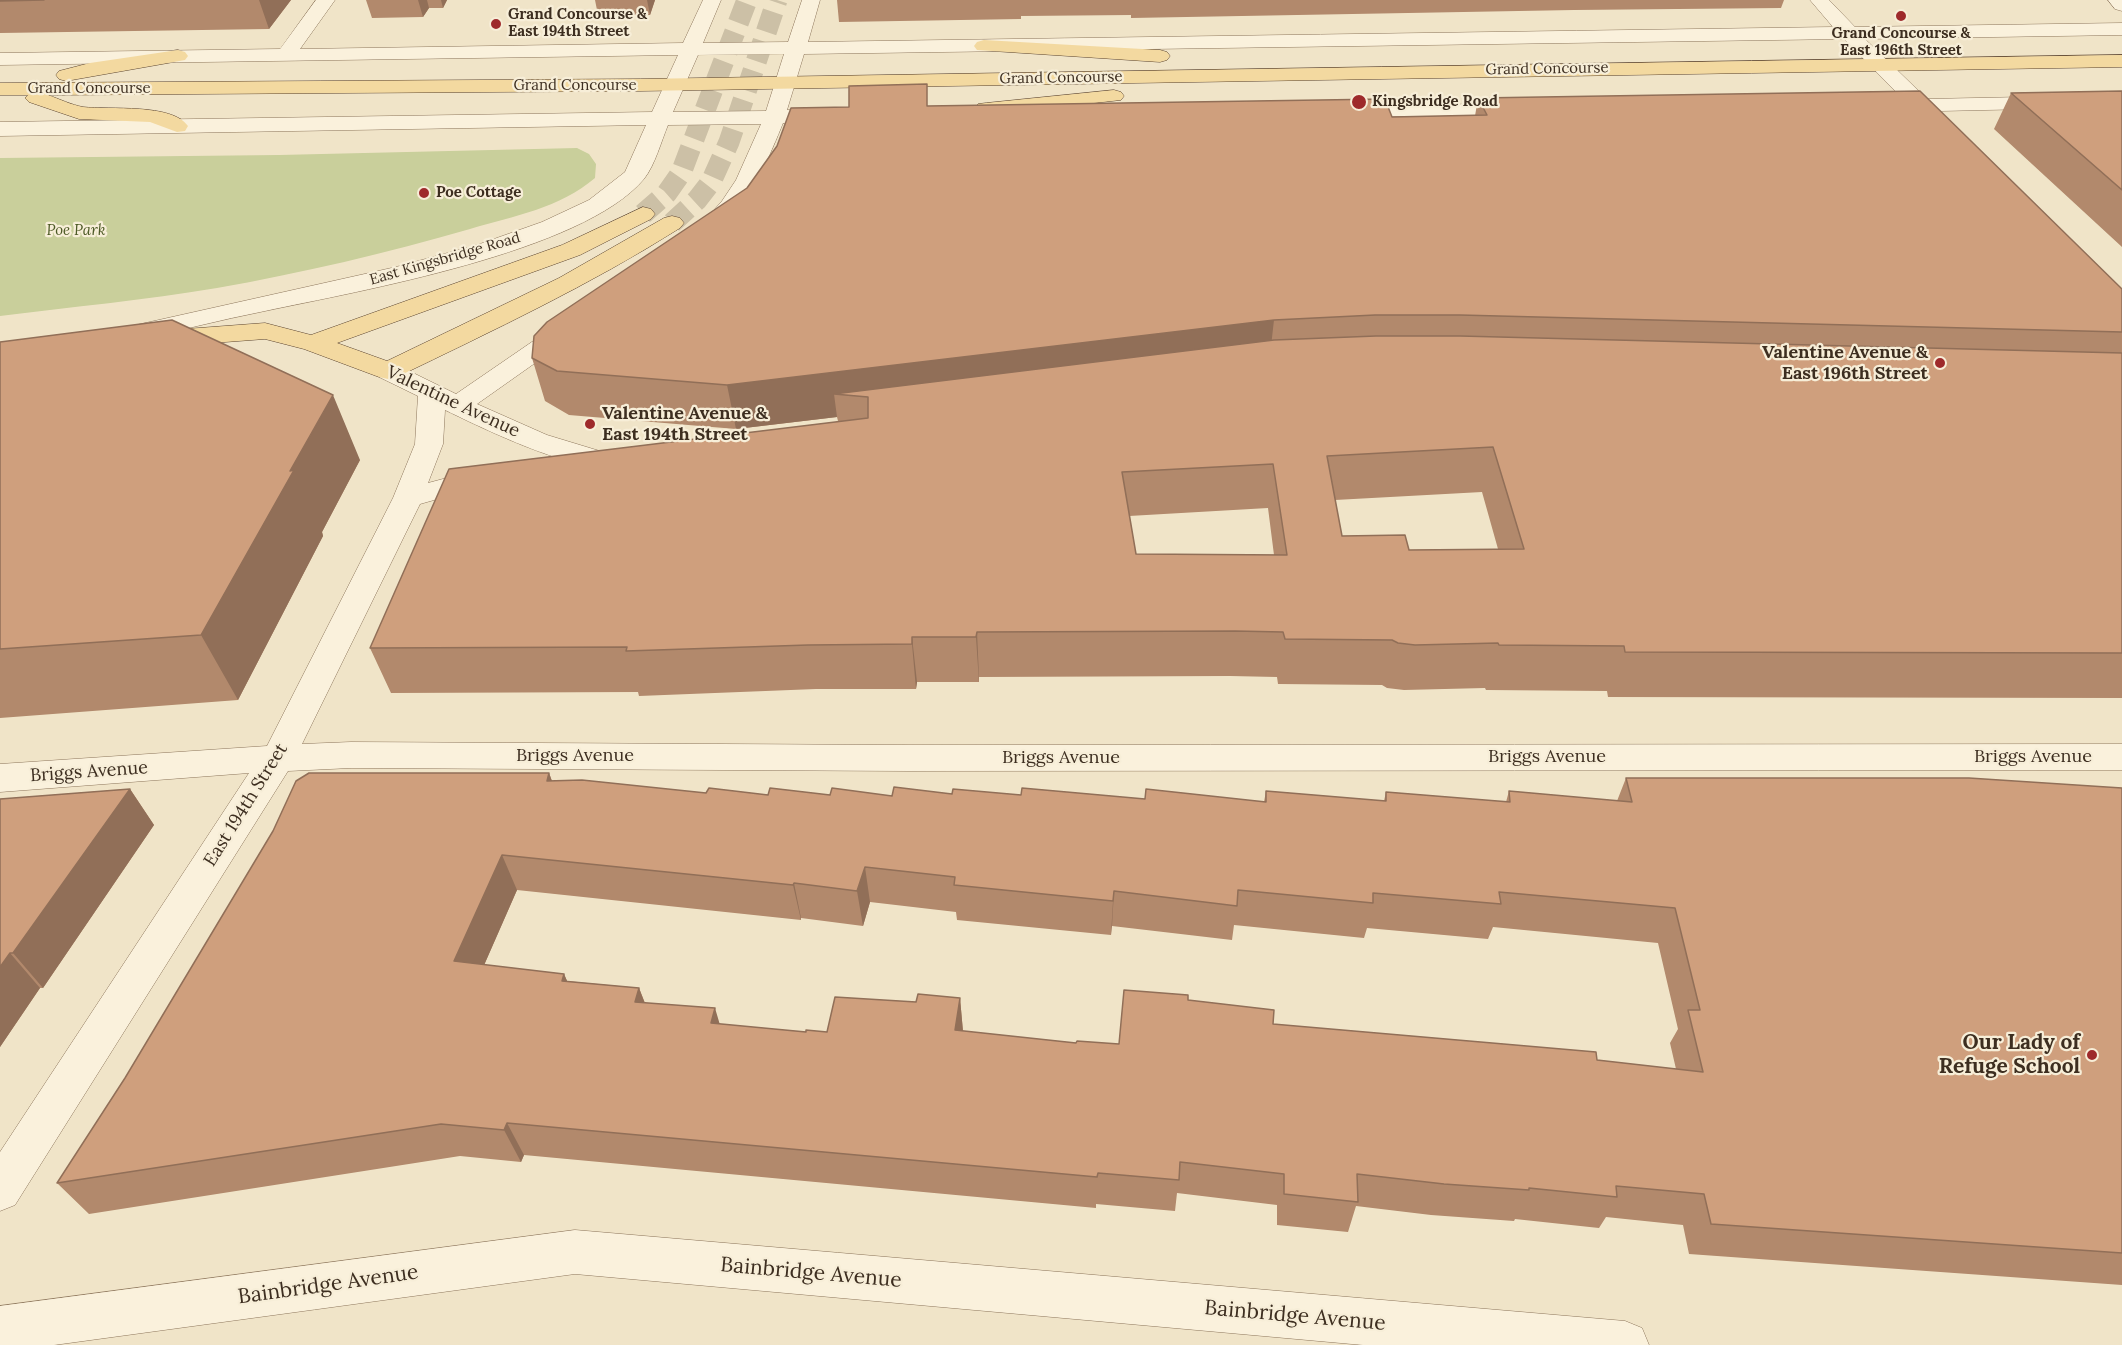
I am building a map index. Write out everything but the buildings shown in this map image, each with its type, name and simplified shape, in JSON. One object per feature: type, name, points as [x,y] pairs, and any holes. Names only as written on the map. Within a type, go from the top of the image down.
[{"type":"main road","points":[[984,46],[1425,71]]},
{"type":"main road","points":[[6,89],[90,69],[178,56]]},
{"type":"main road","name":"Grand Concourse","points":[[6,89],[674,85],[2122,61]]},
{"type":"main road","points":[[966,113],[1358,72]]},
{"type":"main road","points":[[6,89],[79,113],[153,116],[177,126]]},
{"type":"main road","name":"East Kingsbridge Road","points":[[113,341],[266,331],[314,343],[571,250],[643,214]]},
{"type":"main road","points":[[388,371],[573,279],[644,242],[672,223]]},
{"type":"main road","name":"Valentine Avenue","points":[[314,343],[388,371]]},
{"type":"street","points":[[286,53],[326,0]]},
{"type":"street","name":"East Kingsbridge Road","points":[[113,341],[203,315],[272,303],[447,262],[528,236],[578,215],[611,196],[635,174],[712,0]]},
{"type":"street","points":[[693,242],[721,218],[751,175],[773,117],[811,0]]},
{"type":"street","points":[[1819,0],[1879,65],[1944,126]]},
{"type":"street","points":[[2117,0],[2122,5]]},
{"type":"street","name":"Grand Concourse","points":[[0,59],[286,53],[984,46],[2122,29]]},
{"type":"street","points":[[1868,106],[2122,101]]},
{"type":"street","points":[[1322,111],[1536,110]]},
{"type":"street","name":"Grand Concourse","points":[[966,113],[1121,114]]},
{"type":"street","name":"Grand Concourse","points":[[0,129],[853,116]]},
{"type":"street","points":[[458,405],[586,316]]},
{"type":"street","name":"Valentine Avenue","points":[[388,371],[537,441],[607,456],[517,470],[408,498]]},
{"type":"street","name":"East 194th Street","points":[[0,1190],[278,758],[408,498],[429,444],[432,392]]},
{"type":"street","name":"Briggs Avenue","points":[[0,778],[351,755],[907,758],[2122,757]]},
{"type":"street","name":"Bainbridge Avenue","points":[[0,1329],[575,1252],[1625,1345]]},
{"type":"green space","name":"Poe Park","points":[[577,148],[589,154],[596,164],[595,178],[567,197],[520,215],[376,254],[249,282],[163,296],[0,316],[0,158],[279,155]]},
{"type":"tunnel","points":[[643,214],[667,193],[681,173],[747,0]]},
{"type":"tunnel","points":[[672,223],[697,200],[711,182],[729,142],[777,0]]},
{"type":"place","name":"Grand Concourse & East 196th Street","points":[[1901,16]]},
{"type":"place","name":"Grand Concourse & East 194th Street","points":[[496,24]]},
{"type":"place","name":"Kingsbridge Road","points":[[1359,102]]},
{"type":"place","name":"Poe Cottage","points":[[424,193]]},
{"type":"place","name":"Valentine Avenue & East 196th Street","points":[[1940,363]]},
{"type":"place","name":"Valentine Avenue & East 194th Street","points":[[590,424]]},
{"type":"place","name":"Our Lady of Refuge School","points":[[2092,1055]]}]
